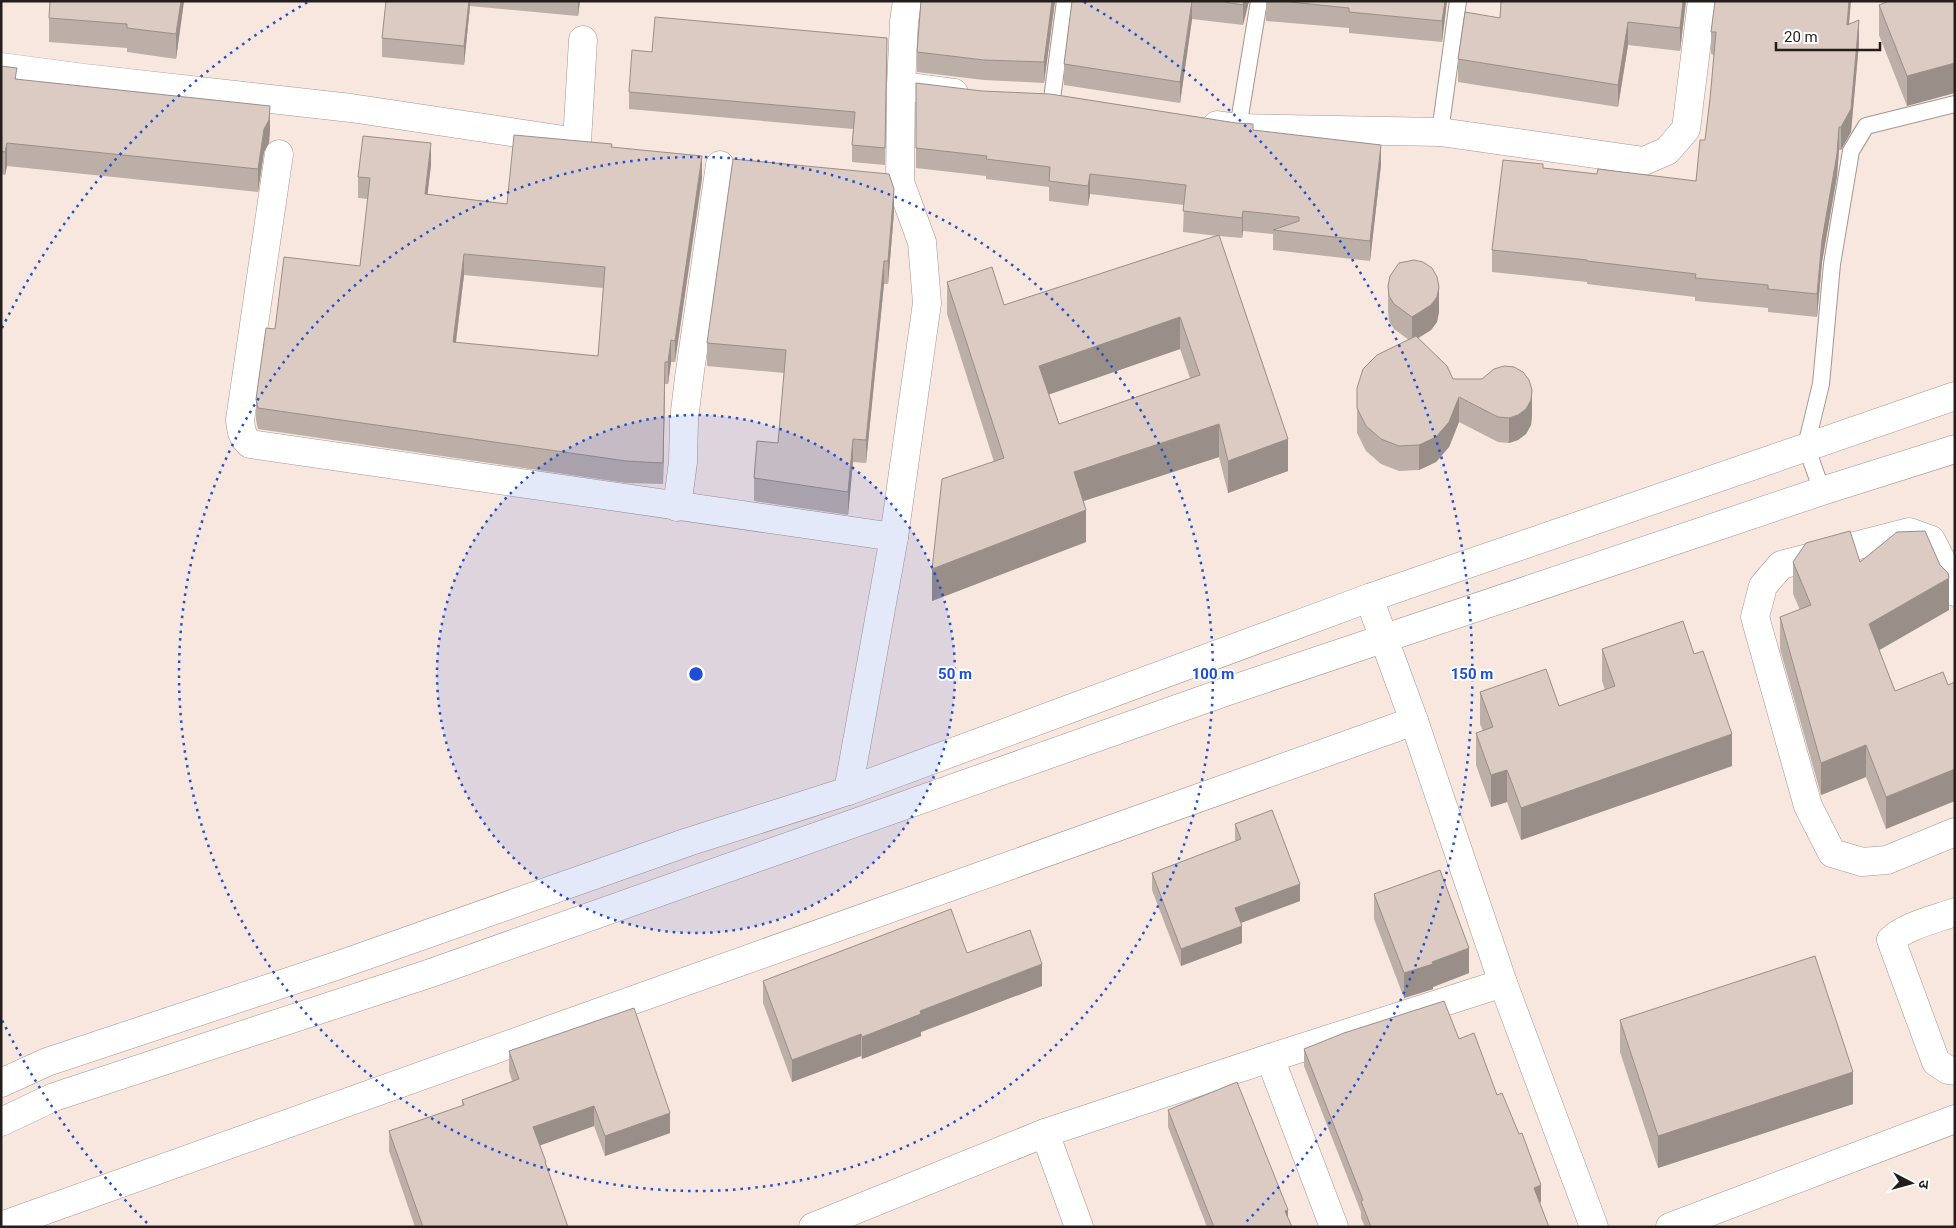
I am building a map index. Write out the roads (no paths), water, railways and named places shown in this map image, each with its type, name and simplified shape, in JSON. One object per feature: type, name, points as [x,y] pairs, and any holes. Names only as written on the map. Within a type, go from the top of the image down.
[{"type":"main road","points":[[848,790],[894,537],[926,303],[922,242],[900,182],[901,86],[904,22],[907,1]]},
{"type":"main road","points":[[1192,121],[1238,128],[1440,132],[1644,161],[1667,152],[1686,129],[1702,1]]},
{"type":"main road","points":[[577,142],[583,40]]},
{"type":"main road","points":[[1,67],[352,108],[606,147]]},
{"type":"main road","points":[[901,86],[974,95]]},
{"type":"main road","points":[[1023,98],[1081,103]]},
{"type":"main road","points":[[279,154],[240,420],[241,432],[245,440],[250,444],[894,537]]},
{"type":"main road","points":[[692,161],[749,168]]},
{"type":"main road","points":[[677,507],[683,462],[684,420],[689,378],[720,165]]},
{"type":"main road","points":[[872,179],[900,182]]},
{"type":"main road","points":[[1,1083],[46,1062],[374,952],[688,842],[848,790],[1369,598],[1955,396]]},
{"type":"main road","points":[[1,1122],[54,1098],[385,988],[1225,692],[1822,491],[1955,449]]},
{"type":"main road","points":[[1955,592],[1948,573],[1931,540],[1909,532],[1781,565],[1763,586],[1756,617],[1808,806],[1832,853],[1862,862],[1887,860],[1955,832]]},
{"type":"main road","points":[[1369,598],[1414,721],[1502,983],[1594,1227]]},
{"type":"main road","points":[[1,1226],[1414,721]]},
{"type":"main road","points":[[1955,912],[1907,929],[1891,940],[1936,1062],[1948,1070],[1955,1071]]},
{"type":"main road","points":[[374,952],[385,988]]},
{"type":"main road","points":[[813,1227],[1045,1133],[1502,983]]},
{"type":"main road","points":[[1270,1058],[1334,1227]]},
{"type":"main road","points":[[1670,1227],[1955,1119]]},
{"type":"main road","points":[[1045,1133],[1079,1227]]},
{"type":"lane","points":[[1052,99],[1065,1]]},
{"type":"lane","points":[[1238,128],[1259,1]]},
{"type":"lane","points":[[1440,132],[1458,1]]},
{"type":"lane","points":[[1822,491],[1806,446],[1821,384],[1832,264],[1851,151],[1866,126],[1955,104]]}]
